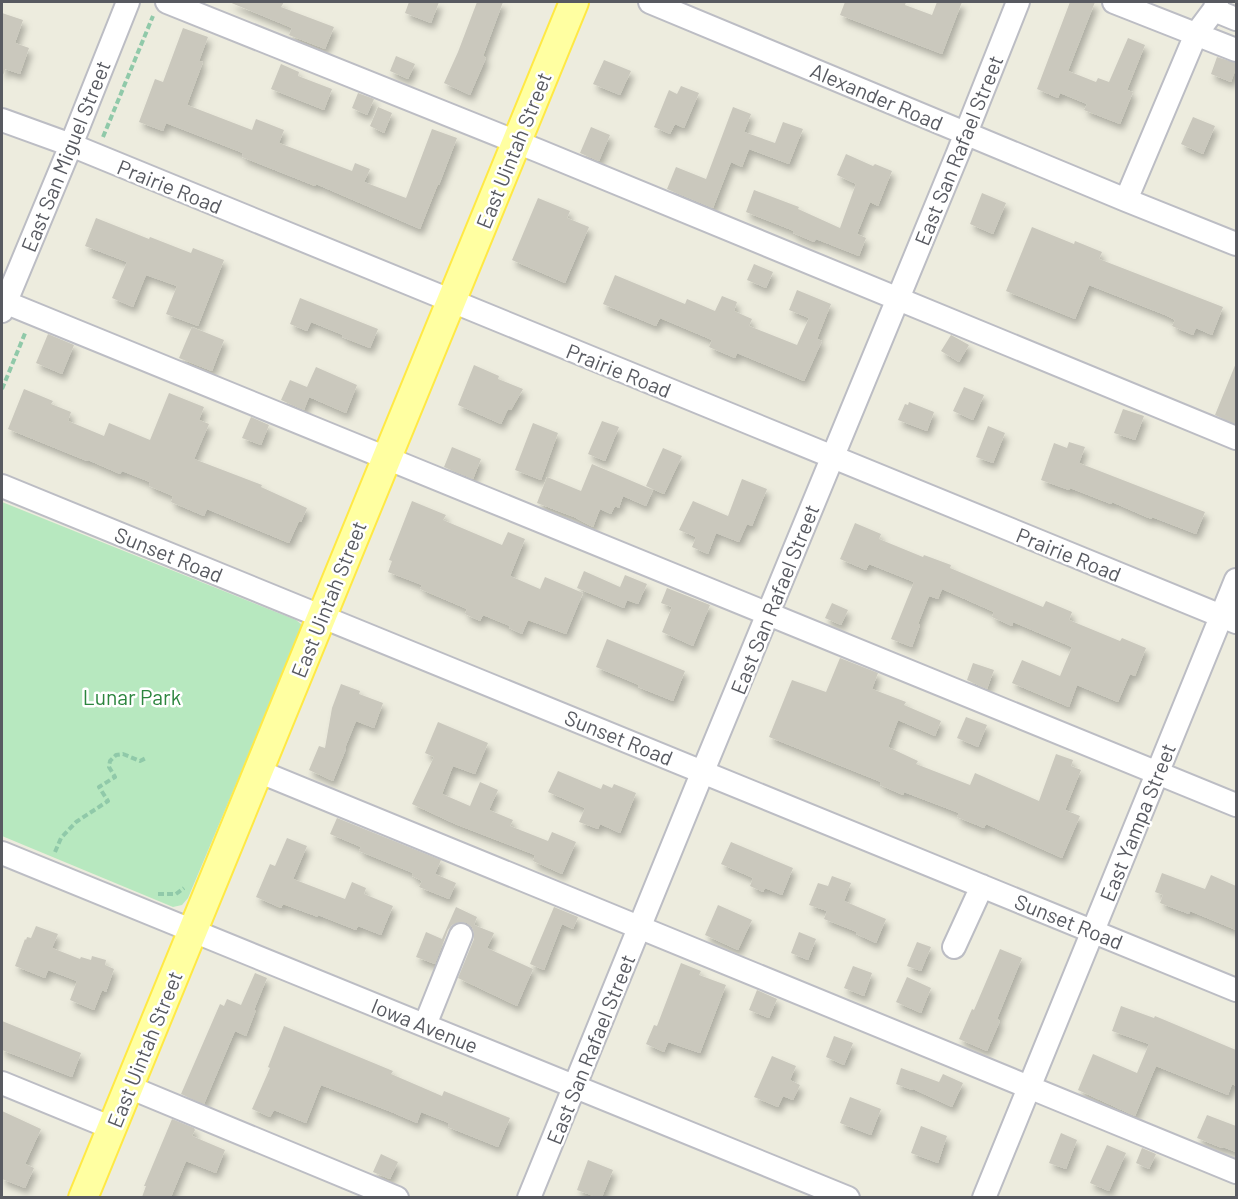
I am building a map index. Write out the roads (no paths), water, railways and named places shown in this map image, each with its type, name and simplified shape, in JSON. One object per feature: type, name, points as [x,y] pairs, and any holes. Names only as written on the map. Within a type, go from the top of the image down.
[{"type":"main road","name":"East Uintah Street","points":[[83,1197],[574,2]]},
{"type":"street","name":"East San Miguel Street","points":[[3,305],[71,145],[128,2]]},
{"type":"street","name":"Alexander Road","points":[[650,2],[1236,244]]},
{"type":"street","name":"East San Rafael Street","points":[[529,1197],[1018,2]]},
{"type":"street","points":[[1114,2],[1236,50]]},
{"type":"street","points":[[1126,200],[1196,34],[1215,6],[1236,20]]},
{"type":"street","points":[[161,7],[516,142],[1236,438]]},
{"type":"street","name":"Prairie Road","points":[[2,120],[96,155],[1229,619]]},
{"type":"street","points":[[3,305],[33,314],[1236,805]]},
{"type":"street","name":"Sunset Road","points":[[2,486],[1236,990]]},
{"type":"street","name":"East Yampa Street","points":[[984,1197],[1157,773],[1229,619],[1236,580]]},
{"type":"street","points":[[258,771],[1236,1172]]},
{"type":"street","name":"Iowa Avenue","points":[[2,853],[848,1197]]},
{"type":"street","points":[[954,947],[982,886]]},
{"type":"street","points":[[425,1025],[461,935]]},
{"type":"street","points":[[2,1083],[112,1128]]},
{"type":"street","points":[[129,1087],[397,1197]]},
{"type":"park label","name":"Lunar Park","points":[[132,696]]}]
